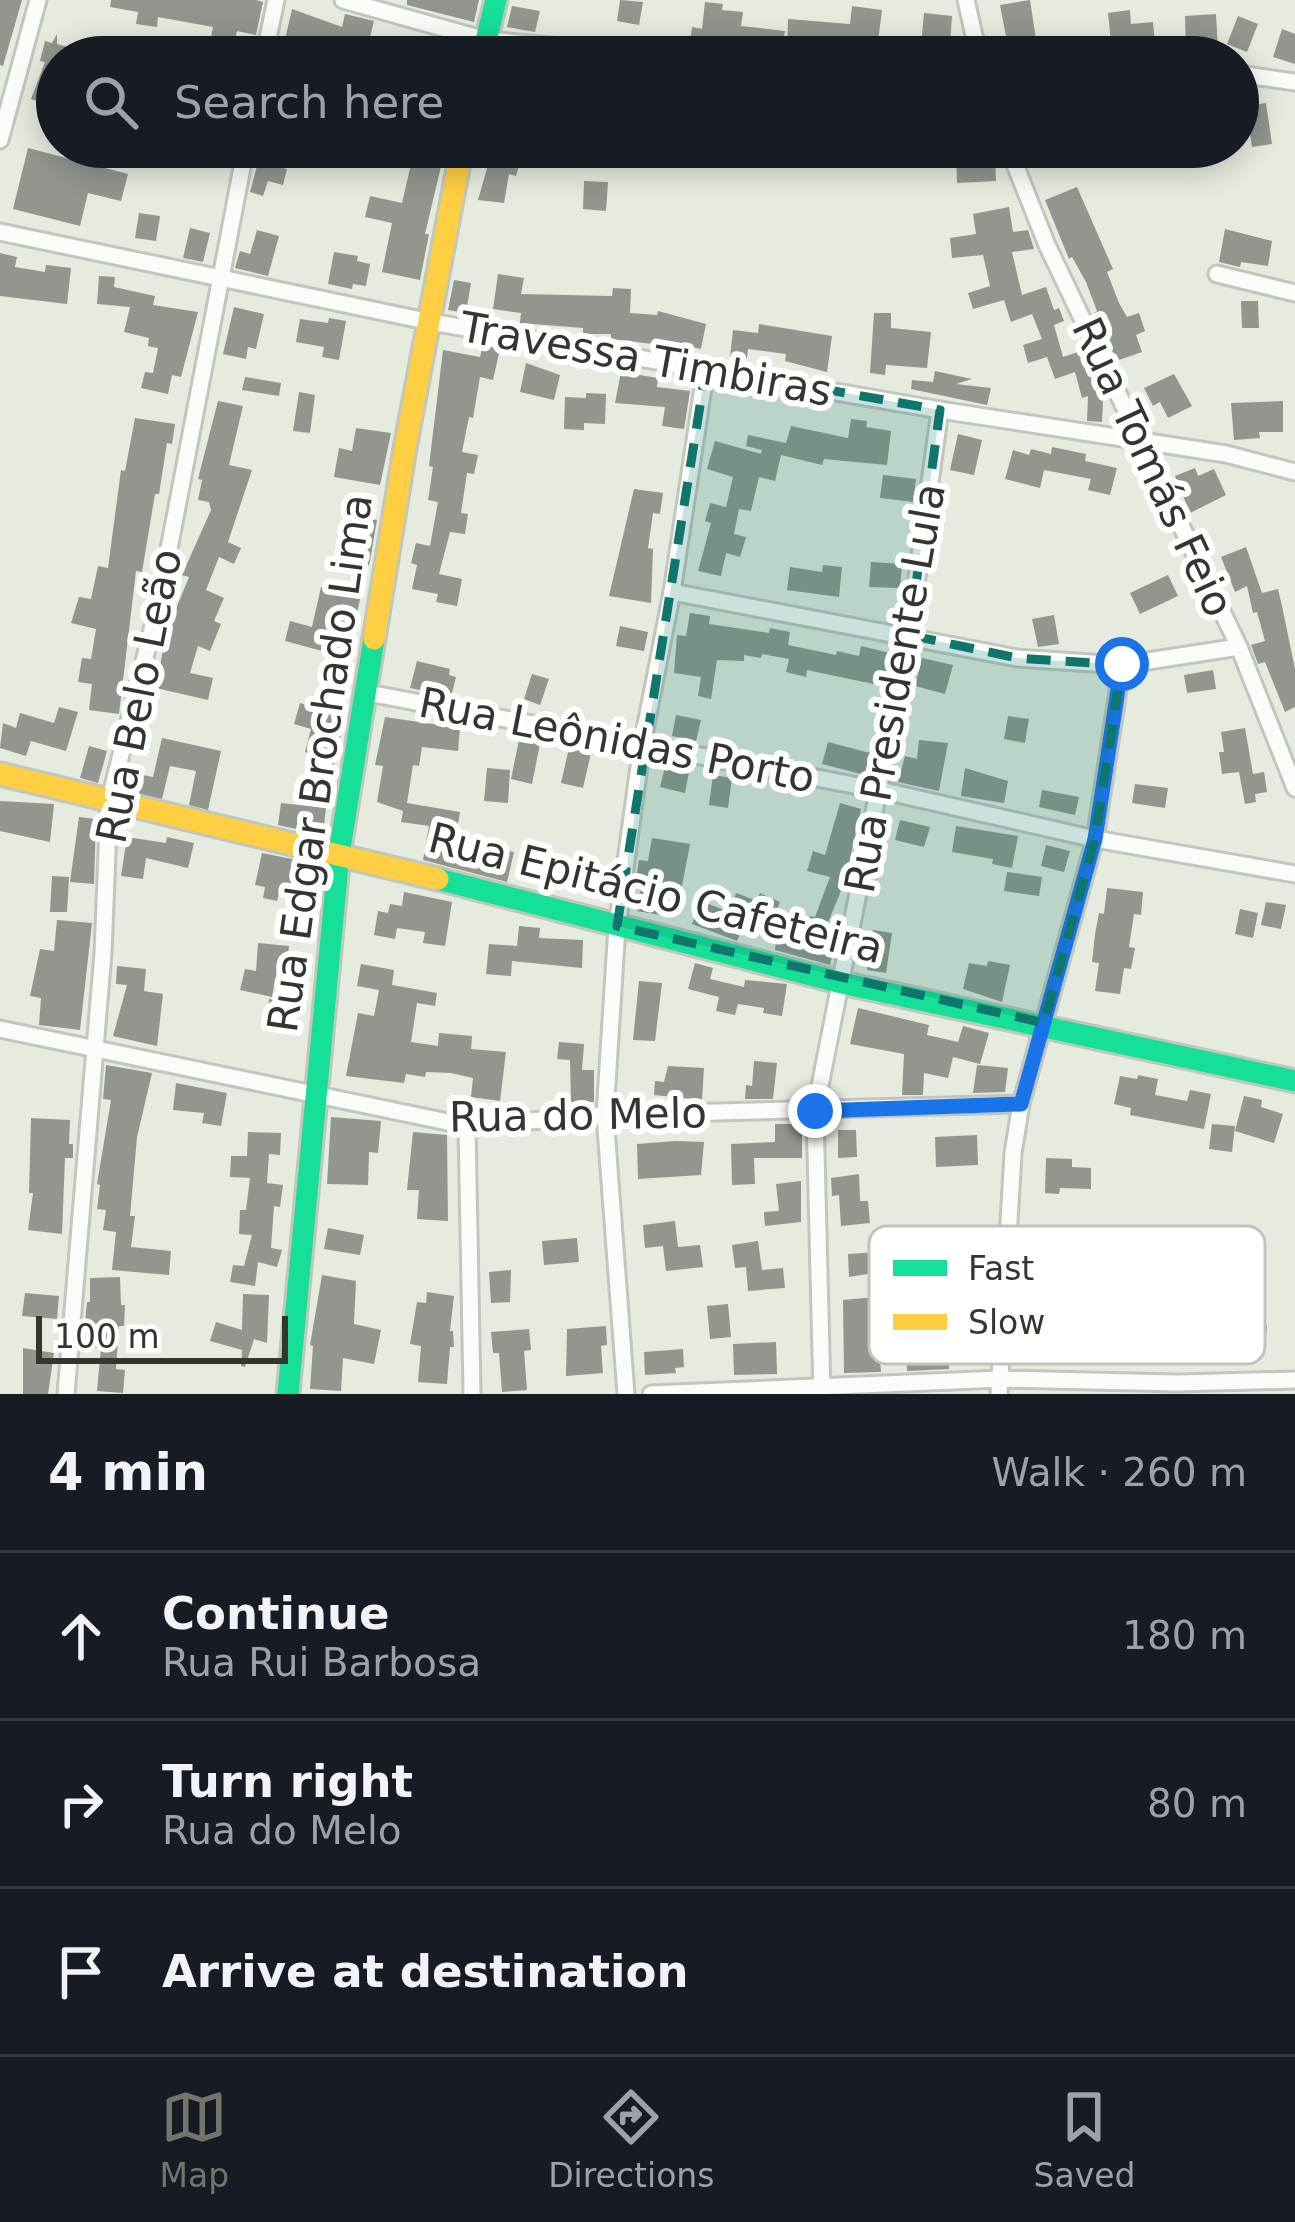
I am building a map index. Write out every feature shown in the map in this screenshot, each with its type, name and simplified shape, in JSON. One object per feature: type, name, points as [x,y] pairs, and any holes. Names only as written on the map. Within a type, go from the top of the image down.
[{"type":"street","points":[[0,140],[38,0]]},
{"type":"street","points":[[268,36],[276,0]]},
{"type":"street","points":[[343,0],[449,36]]},
{"type":"street","points":[[487,36],[496,0]]},
{"type":"street","points":[[966,0],[974,36]]},
{"type":"street","points":[[1259,77],[1295,82]]},
{"type":"street","name":"Rua Belo Leão","points":[[66,1394],[110,802],[159,601],[242,168]]},
{"type":"street","name":"Rua Edgar Brochado Lima","points":[[288,1394],[339,854],[363,692],[459,168]]},
{"type":"street","name":"Rua Tomás Feio","points":[[1016,168],[1047,245],[1238,647],[1295,786]]},
{"type":"street","name":"Travessa Timbiras","points":[[0,232],[430,322],[1226,454],[1295,472]]},
{"type":"street","points":[[1217,274],[1295,293]]},
{"type":"street","points":[[626,1394],[605,1115],[617,926],[642,745],[672,592],[706,368]]},
{"type":"street","name":"Rua Presidente Lula","points":[[821,1389],[815,1111],[909,635],[940,410]]},
{"type":"street","points":[[672,592],[1017,658],[1122,664],[1238,647]]},
{"type":"street","points":[[1009,1226],[1021,1104],[1095,839],[1122,664]]},
{"type":"street","name":"Rua Leônidas Porto","points":[[363,692],[880,790],[1095,839],[1295,874]]},
{"type":"street","name":"Rua Epitácio Cafeteira","points":[[0,774],[339,854],[842,983],[1295,1081]]},
{"type":"street","name":"Rua do Melo","points":[[0,1029],[466,1126],[605,1115],[1021,1104]]},
{"type":"street","points":[[466,1126],[472,1394]]},
{"type":"street","points":[[651,1394],[999,1387],[1176,1389],[1295,1380]]},
{"type":"highlighted area","points":[[706,368],[940,410],[909,635],[1017,658],[1122,665],[1095,839],[1044,1023],[617,926]]},
{"type":"building","points":[[0,0],[22,0],[3,66],[0,65]]},
{"type":"building","points":[[111,0],[263,2],[256,35],[237,31],[236,36],[211,36],[213,27],[158,17],[157,27],[136,24],[138,12],[110,7]]},
{"type":"building","points":[[407,0],[479,0],[474,22],[407,5]]},
{"type":"building","points":[[620,0],[643,2],[639,25],[617,21]]},
{"type":"building","points":[[1030,0],[1036,36],[1006,36],[1000,5]]},
{"type":"building","points":[[705,2],[743,12],[741,26],[785,31],[784,36],[691,36],[692,27],[702,29]]},
{"type":"building","points":[[512,6],[540,11],[535,32],[507,27]]},
{"type":"building","points":[[852,6],[882,10],[879,36],[787,36],[788,19],[850,24]]},
{"type":"building","points":[[292,9],[342,27],[345,14],[374,21],[370,36],[286,36]]},
{"type":"building","points":[[1130,10],[1131,24],[1153,22],[1154,36],[1110,36],[1108,13]]},
{"type":"building","points":[[924,13],[952,16],[951,36],[922,36]]},
{"type":"building","points":[[1216,14],[1217,36],[1186,36],[1185,16]]},
{"type":"building","points":[[1238,16],[1258,24],[1253,36],[1230,36]]},
{"type":"building","points":[[1282,29],[1295,34],[1295,64],[1273,57]]},
{"type":"building","points":[[1266,103],[1272,144],[1259,146],[1259,104]]},
{"type":"building","points":[[28,148],[36,150],[36,168],[105,168],[128,174],[121,201],[88,193],[80,226],[13,209]]},
{"type":"building","points":[[256,168],[287,169],[283,185],[268,181],[263,196],[250,192]]},
{"type":"building","points":[[410,168],[441,168],[420,280],[382,272],[392,223],[365,217],[370,196],[402,203]]},
{"type":"building","points":[[487,168],[518,168],[516,176],[509,174],[504,203],[478,200]]},
{"type":"building","points":[[957,168],[995,168],[996,181],[957,183]]},
{"type":"building","points":[[584,181],[608,182],[606,211],[583,209]]},
{"type":"building","points":[[1077,187],[1113,269],[1107,272],[1119,303],[1127,317],[1139,313],[1145,331],[1136,335],[1142,352],[1116,361],[1103,326],[1093,314],[1097,311],[1086,282],[1072,257],[1069,259],[1045,200]]},
{"type":"building","points":[[1009,207],[1013,232],[1028,230],[1034,249],[1012,252],[1022,295],[1046,287],[1054,310],[1059,308],[1064,321],[1054,325],[1063,357],[1084,350],[1098,381],[1102,422],[1087,421],[1088,396],[1082,398],[1075,372],[1055,379],[1047,357],[1028,363],[1023,345],[1042,339],[1032,314],[1011,322],[1004,300],[973,309],[968,293],[990,286],[983,255],[952,258],[950,238],[976,234],[973,214]]},
{"type":"building","points":[[139,213],[160,216],[156,241],[135,238]]},
{"type":"building","points":[[190,228],[210,233],[203,262],[183,258]]},
{"type":"building","points":[[1225,229],[1272,241],[1268,266],[1219,262]]},
{"type":"building","points":[[257,230],[279,236],[268,276],[235,268],[240,251],[250,254]]},
{"type":"building","points":[[334,252],[358,256],[357,261],[370,264],[366,286],[353,284],[352,289],[328,284]]},
{"type":"building","points":[[0,253],[17,257],[15,267],[45,272],[46,265],[71,268],[67,304],[0,296]]},
{"type":"building","points":[[498,274],[524,278],[521,294],[612,296],[613,288],[631,289],[630,313],[657,315],[658,311],[706,324],[701,349],[671,342],[670,346],[611,339],[611,334],[583,334],[583,328],[520,323],[521,313],[493,309]]},
{"type":"building","points":[[99,276],[115,277],[114,287],[155,296],[153,305],[198,312],[181,377],[172,375],[168,394],[141,388],[145,372],[153,373],[158,348],[148,346],[149,338],[124,332],[130,307],[97,304]]},
{"type":"building","points":[[454,280],[471,283],[466,313],[448,310]]},
{"type":"building","points":[[1241,301],[1258,301],[1259,328],[1242,328]]},
{"type":"building","points":[[234,307],[264,314],[256,349],[248,347],[246,359],[223,354]]},
{"type":"building","points":[[874,313],[891,313],[891,328],[931,332],[927,368],[886,365],[885,375],[870,373]]},
{"type":"building","points":[[329,318],[346,321],[339,360],[322,357],[324,347],[296,342],[300,319],[328,323]]},
{"type":"building","points":[[759,324],[832,336],[827,372],[785,361],[786,354],[748,349],[747,358],[730,357],[733,330],[758,333]]},
{"type":"building","points":[[483,345],[500,349],[493,380],[480,377],[462,452],[478,455],[474,474],[467,473],[461,513],[468,514],[465,534],[450,532],[439,574],[462,579],[457,606],[436,602],[438,594],[412,589],[417,565],[411,563],[416,543],[430,546],[438,502],[428,500],[433,467],[429,466],[443,350],[480,357]]},
{"type":"building","points":[[526,363],[560,375],[554,400],[520,392]]},
{"type":"building","points":[[935,371],[972,379],[956,384],[991,388],[987,405],[911,389],[912,380],[933,382]]},
{"type":"building","points":[[621,372],[658,378],[657,387],[690,391],[684,429],[662,426],[665,407],[615,403]]},
{"type":"building","points":[[1174,374],[1192,406],[1168,418],[1160,402],[1153,406],[1144,388]]},
{"type":"building","points":[[245,377],[281,383],[279,396],[242,390]]},
{"type":"building","points":[[299,392],[315,395],[310,433],[293,431]]},
{"type":"building","points":[[586,393],[606,394],[605,424],[564,429],[565,397],[586,398]]},
{"type":"building","points":[[218,401],[243,406],[229,465],[252,470],[228,542],[241,548],[234,564],[219,557],[206,590],[224,598],[214,621],[221,624],[210,651],[198,646],[190,673],[213,678],[208,700],[156,688],[166,633],[189,577],[182,575],[211,510],[209,502],[198,500],[202,480],[198,479]]},
{"type":"building","points":[[1283,401],[1283,432],[1259,432],[1260,438],[1234,440],[1231,403]]},
{"type":"building","points":[[135,418],[175,424],[159,494],[155,494],[142,572],[136,571],[119,714],[89,710],[92,684],[78,682],[82,658],[91,659],[96,629],[71,623],[79,597],[91,599],[98,566],[108,568],[121,470],[125,471]]},
{"type":"building","points":[[851,419],[891,431],[887,465],[824,459],[822,465],[781,455],[775,481],[759,477],[751,511],[739,509],[734,534],[746,537],[740,557],[726,553],[721,576],[698,571],[711,523],[705,521],[710,503],[726,507],[733,477],[707,469],[715,441],[761,454],[762,450],[746,446],[748,435],[786,443],[791,426],[848,438]]},
{"type":"building","points":[[356,428],[391,433],[380,485],[334,477],[339,448],[352,451]]},
{"type":"building","points":[[958,434],[982,440],[974,475],[950,470]]},
{"type":"building","points":[[1052,447],[1086,454],[1085,461],[1117,468],[1110,495],[1088,490],[1091,479],[1044,470],[1040,488],[1005,479],[1013,450],[1051,454]]},
{"type":"building","points":[[1195,468],[1198,476],[1214,469],[1226,495],[1190,513],[1175,476]]},
{"type":"building","points":[[883,475],[916,479],[913,502],[880,498]]},
{"type":"building","points":[[634,489],[663,493],[660,514],[653,513],[648,548],[653,549],[651,603],[609,596]]},
{"type":"building","points":[[344,515],[377,520],[369,566],[336,561]]},
{"type":"building","points":[[1246,547],[1262,593],[1278,589],[1295,669],[1295,707],[1285,712],[1265,662],[1258,664],[1251,645],[1265,641],[1247,586],[1235,592],[1221,557]]},
{"type":"building","points":[[871,562],[902,564],[900,588],[869,587]]},
{"type":"building","points":[[823,565],[842,567],[839,597],[787,590],[790,567],[822,572]]},
{"type":"building","points":[[1168,575],[1178,596],[1140,614],[1130,593]]},
{"type":"building","points":[[321,587],[361,595],[355,622],[346,620],[337,655],[285,641],[290,621],[312,627]]},
{"type":"building","points":[[690,613],[710,616],[709,624],[790,632],[788,645],[836,655],[837,651],[859,656],[861,646],[890,653],[883,686],[807,670],[806,677],[786,672],[789,659],[762,654],[761,658],[744,655],[744,661],[717,660],[711,699],[698,696],[701,677],[674,673],[677,635],[686,636]]},
{"type":"building","points":[[1054,615],[1059,644],[1038,647],[1032,619]]},
{"type":"building","points":[[620,626],[648,632],[644,651],[616,646]]},
{"type":"building","points":[[922,658],[953,665],[945,694],[915,686]]},
{"type":"building","points":[[417,661],[450,669],[449,675],[456,677],[451,697],[410,688]]},
{"type":"building","points":[[1213,670],[1216,689],[1187,693],[1184,675]]},
{"type":"building","points":[[532,674],[549,679],[540,705],[524,699]]},
{"type":"building","points":[[300,703],[345,716],[329,786],[304,777],[312,754],[305,752],[311,729],[294,724]]},
{"type":"building","points":[[59,707],[78,712],[66,751],[31,741],[26,756],[0,748],[3,723],[16,728],[20,713],[54,723]]},
{"type":"building","points":[[676,715],[701,720],[696,741],[672,736]]},
{"type":"building","points":[[1008,716],[1029,719],[1025,743],[1004,739]]},
{"type":"building","points":[[385,717],[460,728],[458,751],[422,747],[419,766],[413,765],[407,803],[460,812],[455,843],[514,852],[507,882],[423,860],[429,826],[401,822],[403,811],[377,802],[383,766],[375,765]]},
{"type":"building","points":[[1245,728],[1253,774],[1264,772],[1267,792],[1255,794],[1256,802],[1245,804],[1239,772],[1222,774],[1219,752],[1224,752],[1221,732]]},
{"type":"building","points":[[162,738],[221,751],[208,810],[189,805],[196,771],[170,766],[162,799],[129,792],[134,773],[153,777]]},
{"type":"building","points":[[519,740],[540,744],[532,784],[511,779]]},
{"type":"building","points":[[919,740],[948,743],[939,791],[898,782],[905,756],[917,759]]},
{"type":"building","points":[[828,742],[870,753],[865,775],[822,764]]},
{"type":"building","points":[[89,746],[107,751],[98,783],[80,778]]},
{"type":"building","points":[[569,748],[591,753],[583,788],[561,783]]},
{"type":"building","points":[[665,767],[689,772],[685,793],[660,787]]},
{"type":"building","points":[[487,768],[510,770],[508,803],[484,801]]},
{"type":"building","points":[[965,768],[1008,781],[1004,803],[961,796]]},
{"type":"building","points":[[713,775],[732,778],[728,808],[709,805]]},
{"type":"building","points":[[1135,784],[1168,788],[1165,808],[1132,803]]},
{"type":"building","points":[[1042,790],[1079,797],[1075,815],[1039,807]]},
{"type":"building","points":[[0,801],[54,804],[50,842],[0,831]]},
{"type":"building","points":[[281,803],[326,808],[323,835],[278,825]]},
{"type":"building","points":[[840,803],[861,809],[845,881],[827,925],[839,928],[830,965],[775,950],[778,925],[749,912],[737,941],[692,924],[701,901],[729,912],[736,893],[757,901],[760,893],[780,902],[776,911],[815,917],[830,877],[807,871],[813,851],[825,855]]},
{"type":"building","points":[[79,817],[96,819],[94,884],[70,882]]},
{"type":"building","points":[[900,820],[930,827],[924,847],[895,840]]},
{"type":"building","points":[[956,826],[1018,836],[1012,868],[992,864],[993,859],[952,852]]},
{"type":"building","points":[[127,837],[194,843],[188,868],[146,858],[143,879],[121,876]]},
{"type":"building","points":[[652,838],[690,844],[681,891],[665,889],[661,915],[637,911],[639,860],[648,861]]},
{"type":"building","points":[[1046,845],[1070,851],[1064,872],[1041,866]]},
{"type":"building","points":[[262,853],[307,862],[300,898],[279,893],[277,901],[263,898],[265,887],[255,885]]},
{"type":"building","points":[[1007,872],[1042,877],[1039,896],[1004,891]]},
{"type":"building","points":[[52,876],[69,877],[67,912],[50,912]]},
{"type":"building","points":[[1107,888],[1143,892],[1141,915],[1134,914],[1131,969],[1124,968],[1120,994],[1095,991],[1099,963],[1092,962],[1095,934],[1099,913],[1104,914]]},
{"type":"building","points":[[404,892],[452,902],[445,946],[423,943],[425,932],[397,928],[395,939],[374,935],[378,911],[388,913],[390,904],[402,906]]},
{"type":"building","points":[[1266,902],[1286,905],[1281,929],[1261,925]]},
{"type":"building","points":[[1240,909],[1258,913],[1253,938],[1235,934]]},
{"type":"building","points":[[57,920],[92,923],[80,1030],[39,1025],[41,998],[30,996],[40,949],[54,951]]},
{"type":"building","points":[[519,926],[540,928],[539,938],[583,940],[582,968],[512,961],[511,976],[486,974],[489,944],[517,946]]},
{"type":"building","points":[[873,930],[892,933],[886,973],[867,970]]},
{"type":"building","points":[[258,943],[289,946],[287,966],[278,965],[272,997],[240,990],[245,969],[256,971]]},
{"type":"building","points":[[988,961],[1010,965],[1002,1002],[963,989],[969,963],[987,966]]},
{"type":"building","points":[[695,963],[713,968],[710,979],[744,987],[745,980],[787,984],[782,1016],[738,1004],[735,1015],[716,1011],[719,997],[688,989]]},
{"type":"building","points":[[361,964],[394,970],[392,985],[437,993],[435,1006],[417,1003],[411,1042],[438,1046],[439,1033],[472,1036],[471,1049],[506,1052],[500,1101],[471,1097],[473,1078],[451,1073],[406,1074],[404,1083],[346,1076],[358,1013],[374,1016],[379,990],[357,986]]},
{"type":"building","points":[[117,966],[146,969],[144,991],[163,994],[157,1046],[113,1036],[127,985],[116,984]]},
{"type":"building","points":[[639,981],[662,983],[655,1041],[633,1040]]},
{"type":"building","points":[[269,999],[295,1004],[292,1023],[266,1018]]},
{"type":"building","points":[[858,1008],[929,1025],[927,1035],[958,1042],[963,1026],[989,1033],[980,1064],[953,1057],[948,1078],[924,1073],[923,1095],[902,1095],[904,1054],[850,1044]]},
{"type":"building","points":[[559,1042],[584,1044],[582,1070],[594,1070],[594,1102],[571,1102],[570,1060],[557,1059]]},
{"type":"building","points":[[754,1061],[777,1063],[773,1099],[745,1099],[746,1085],[752,1086]]},
{"type":"building","points":[[106,1065],[152,1073],[137,1137],[131,1247],[171,1251],[169,1275],[112,1270],[116,1232],[103,1230],[106,1210],[97,1209],[111,1100],[103,1099]]},
{"type":"building","points":[[977,1065],[1008,1068],[1005,1092],[973,1093]]},
{"type":"building","points":[[668,1066],[704,1068],[702,1100],[654,1095],[655,1081],[664,1082]]},
{"type":"building","points":[[1138,1075],[1158,1079],[1155,1095],[1187,1101],[1190,1090],[1211,1094],[1204,1129],[1130,1115],[1131,1108],[1114,1104],[1120,1076],[1137,1079]]},
{"type":"building","points":[[176,1083],[227,1093],[221,1126],[202,1123],[204,1113],[173,1110]]},
{"type":"building","points":[[1244,1096],[1262,1100],[1261,1107],[1283,1114],[1274,1143],[1235,1131]]},
{"type":"building","points":[[331,1117],[381,1121],[378,1153],[369,1152],[368,1185],[327,1184]]},
{"type":"building","points":[[31,1118],[70,1120],[73,1158],[65,1158],[62,1234],[28,1230],[33,1193],[29,1193]]},
{"type":"building","points":[[775,1124],[802,1124],[802,1158],[754,1158],[755,1184],[732,1185],[731,1144],[775,1142]]},
{"type":"building","points":[[1212,1124],[1235,1126],[1232,1152],[1209,1149]]},
{"type":"building","points":[[838,1130],[856,1130],[857,1157],[838,1158]]},
{"type":"building","points":[[248,1132],[281,1133],[280,1155],[269,1154],[267,1183],[283,1185],[280,1207],[274,1206],[271,1248],[282,1250],[277,1267],[258,1262],[255,1286],[230,1282],[233,1265],[244,1266],[252,1235],[239,1234],[240,1210],[246,1210],[250,1178],[230,1177],[231,1156],[247,1156]]},
{"type":"building","points":[[413,1132],[447,1135],[448,1221],[417,1219],[419,1190],[407,1190]]},
{"type":"building","points":[[977,1135],[978,1165],[936,1167],[935,1137]]},
{"type":"building","points":[[704,1142],[701,1175],[638,1179],[637,1144]]},
{"type":"building","points":[[1046,1158],[1072,1159],[1072,1167],[1091,1168],[1091,1189],[1060,1188],[1059,1194],[1045,1193]]},
{"type":"building","points":[[859,1174],[860,1201],[868,1201],[870,1223],[841,1226],[839,1195],[832,1196],[831,1178]]},
{"type":"building","points":[[801,1181],[801,1222],[765,1226],[764,1212],[779,1211],[776,1184]]},
{"type":"building","points":[[675,1221],[678,1247],[700,1245],[703,1267],[666,1271],[663,1246],[645,1248],[643,1225]]},
{"type":"building","points":[[328,1228],[364,1235],[360,1255],[324,1249]]},
{"type":"building","points":[[577,1238],[579,1262],[544,1265],[542,1241]]},
{"type":"building","points":[[758,1241],[762,1270],[783,1268],[785,1288],[748,1291],[746,1267],[735,1268],[732,1245]]},
{"type":"building","points":[[869,1253],[869,1274],[849,1277],[848,1254]]},
{"type":"building","points":[[511,1270],[510,1302],[491,1303],[489,1272]]},
{"type":"building","points":[[322,1275],[356,1281],[354,1324],[381,1330],[374,1364],[343,1358],[341,1391],[310,1389],[310,1345]]},
{"type":"building","points":[[120,1277],[121,1305],[125,1305],[116,1369],[125,1370],[123,1393],[97,1391],[101,1348],[89,1348],[91,1323],[85,1323],[90,1278]]},
{"type":"building","points":[[427,1292],[454,1296],[450,1331],[454,1347],[450,1347],[447,1384],[418,1382],[421,1346],[410,1344],[417,1302],[426,1303]]},
{"type":"building","points":[[25,1293],[59,1296],[57,1319],[22,1316]]},
{"type":"building","points":[[243,1294],[269,1295],[267,1343],[254,1339],[245,1367],[241,1366],[242,1350],[210,1341],[216,1322],[242,1330]]},
{"type":"building","points":[[869,1298],[869,1364],[880,1364],[881,1372],[844,1373],[843,1300]]},
{"type":"building","points":[[728,1304],[731,1337],[710,1339],[707,1306]]},
{"type":"building","points":[[606,1326],[607,1345],[601,1346],[603,1373],[566,1376],[567,1329]]},
{"type":"building","points":[[529,1329],[531,1350],[524,1351],[527,1390],[502,1392],[499,1353],[493,1353],[491,1332]]},
{"type":"building","points":[[776,1342],[777,1374],[734,1375],[733,1344]]},
{"type":"building","points":[[23,1348],[54,1353],[48,1394],[23,1394]]},
{"type":"building","points":[[683,1349],[684,1367],[675,1368],[676,1373],[645,1375],[644,1352]]},
{"type":"building","points":[[907,1364],[949,1364],[949,1369],[907,1371]]},
{"type":"traffic: fast","points":[[487,36],[496,0]]},
{"type":"traffic: fast","points":[[288,1394],[339,854],[374,639]]},
{"type":"traffic: fast","points":[[438,879],[842,983],[1295,1081]]},
{"type":"traffic: slow","points":[[374,639],[458,168]]},
{"type":"traffic: slow","points":[[0,774],[438,879]]},
{"type":"route","points":[[815,1111],[1021,1104],[1095,839],[1122,664]]}]
